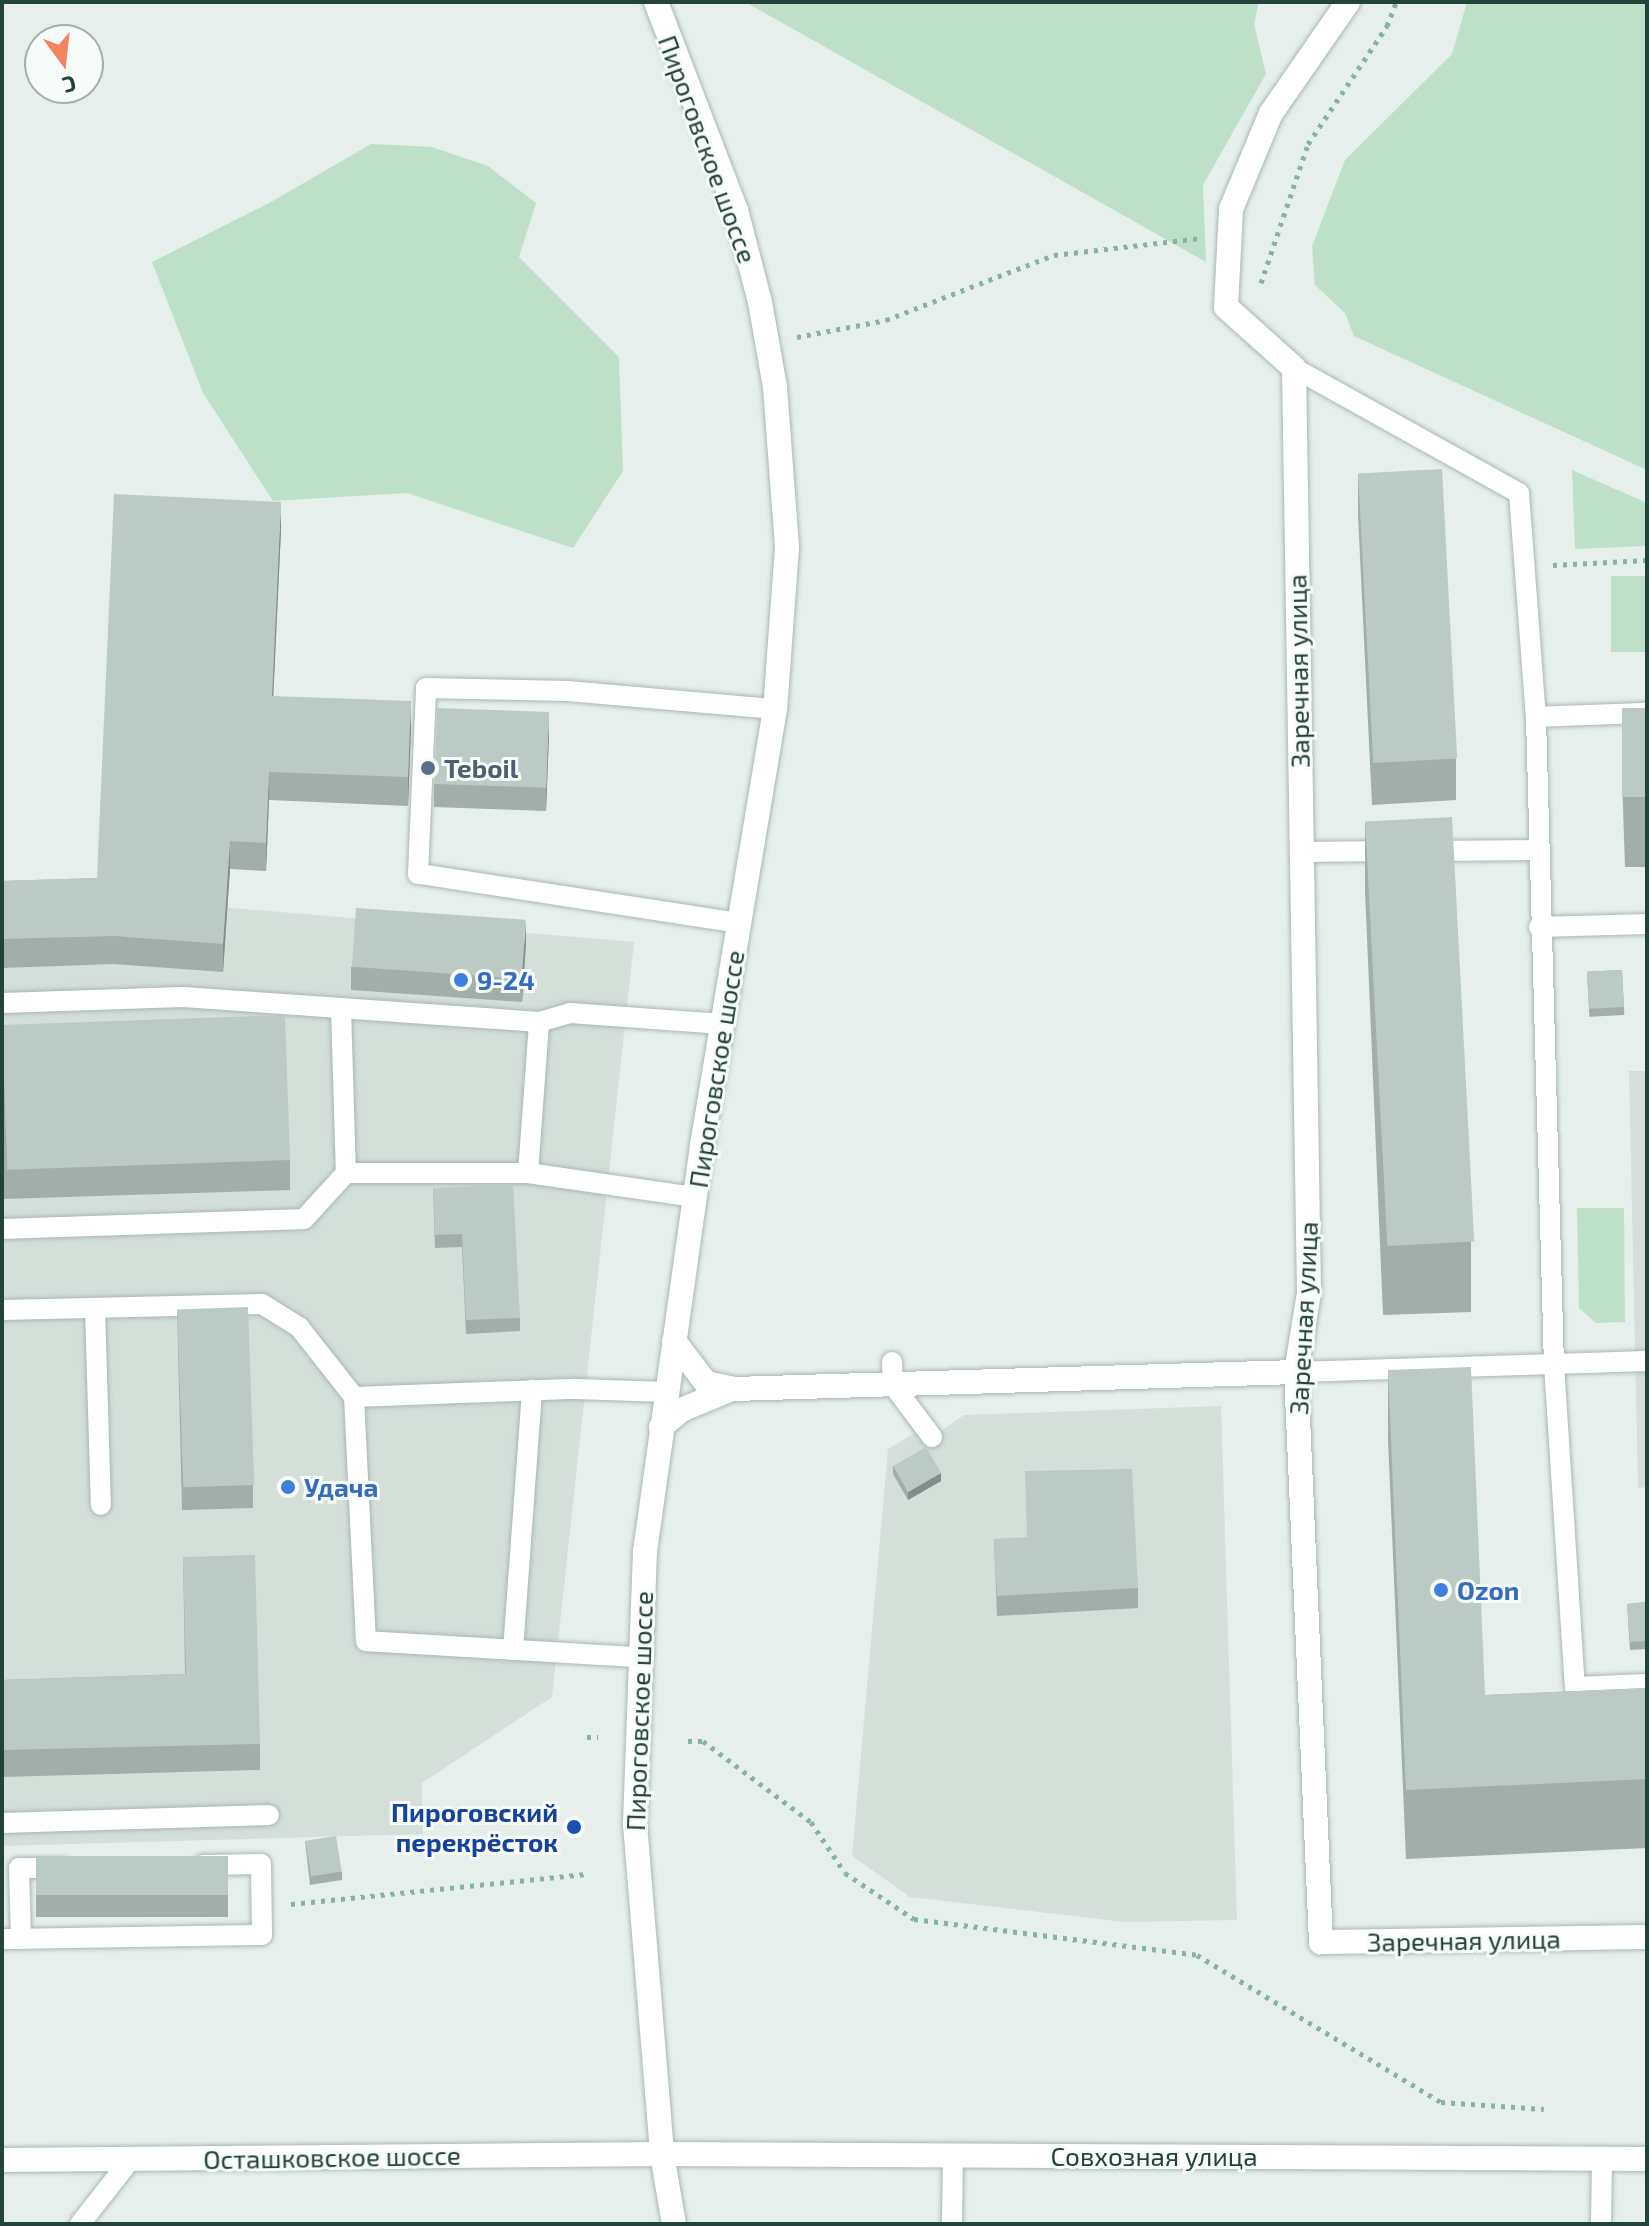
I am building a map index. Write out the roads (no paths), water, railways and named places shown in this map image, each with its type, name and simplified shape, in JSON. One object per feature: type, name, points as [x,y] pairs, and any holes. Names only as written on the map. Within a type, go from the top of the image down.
[{"type":"main road","name":"Пироговское шоссе","points":[[656,2],[736,210],[767,343],[784,469],[787,547],[775,709],[695,1197],[645,1551],[638,1657],[637,1881],[662,2154],[674,2224]]},
{"type":"main road","points":[[1294,368],[1226,307],[1231,209],[1271,113],[1348,2]]},
{"type":"main road","name":"Заречная улица","points":[[1294,368],[1309,1293],[1296,1372],[1321,1942],[1647,1937]]},
{"type":"main road","points":[[674,1341],[706,1383],[734,1389]]},
{"type":"main road","points":[[661,1427],[681,1410],[734,1389],[892,1374],[1296,1372]]},
{"type":"main road","name":"Совхозная улица","points":[[662,2154],[1647,2159]]},
{"type":"main road","name":"Осташковское шоссе","points":[[2,2160],[662,2154]]},
{"type":"lane","points":[[1294,368],[1519,493],[1536,717],[1539,927],[1554,1364],[1575,1687],[1647,1684]]},
{"type":"lane","points":[[740,923],[418,874],[426,688],[568,691],[775,709]]},
{"type":"lane","points":[[1536,717],[1647,713]]},
{"type":"lane","points":[[1301,852],[1538,850]]},
{"type":"lane","points":[[1539,927],[1647,924]]},
{"type":"lane","points":[[2,1003],[183,997],[539,1022],[570,1013],[723,1024]]},
{"type":"lane","points":[[2,1229],[304,1219],[346,1173],[341,1008]]},
{"type":"lane","points":[[528,1173],[539,1022]]},
{"type":"lane","points":[[346,1173],[528,1173],[695,1197]]},
{"type":"lane","points":[[2,1310],[262,1304],[299,1327],[354,1397],[366,1641],[638,1657]]},
{"type":"lane","points":[[95,1308],[101,1505]]},
{"type":"lane","points":[[1296,1372],[1647,1361]]},
{"type":"lane","points":[[892,1374],[932,1437]]},
{"type":"lane","points":[[354,1397],[532,1390],[666,1392]]},
{"type":"lane","points":[[513,1650],[532,1390]]},
{"type":"lane","points":[[2,1823],[269,1815]]},
{"type":"lane","points":[[80,1867],[19,1868],[11,1939],[262,1935],[261,1864],[185,1866]]},
{"type":"lane","points":[[952,2224],[953,2155]]},
{"type":"lane","points":[[1601,2224],[1602,2158]]},
{"type":"lane","points":[[80,2224],[131,2159]]},
{"type":"place","name":"Teboil","points":[[428,768]]},
{"type":"place","name":"9-24","points":[[461,980]]},
{"type":"place","name":"Удача","points":[[288,1487]]},
{"type":"place","name":"Ozon","points":[[1441,1590]]},
{"type":"place","name":"Пироговский перекрёсток","points":[[574,1827]]}]
